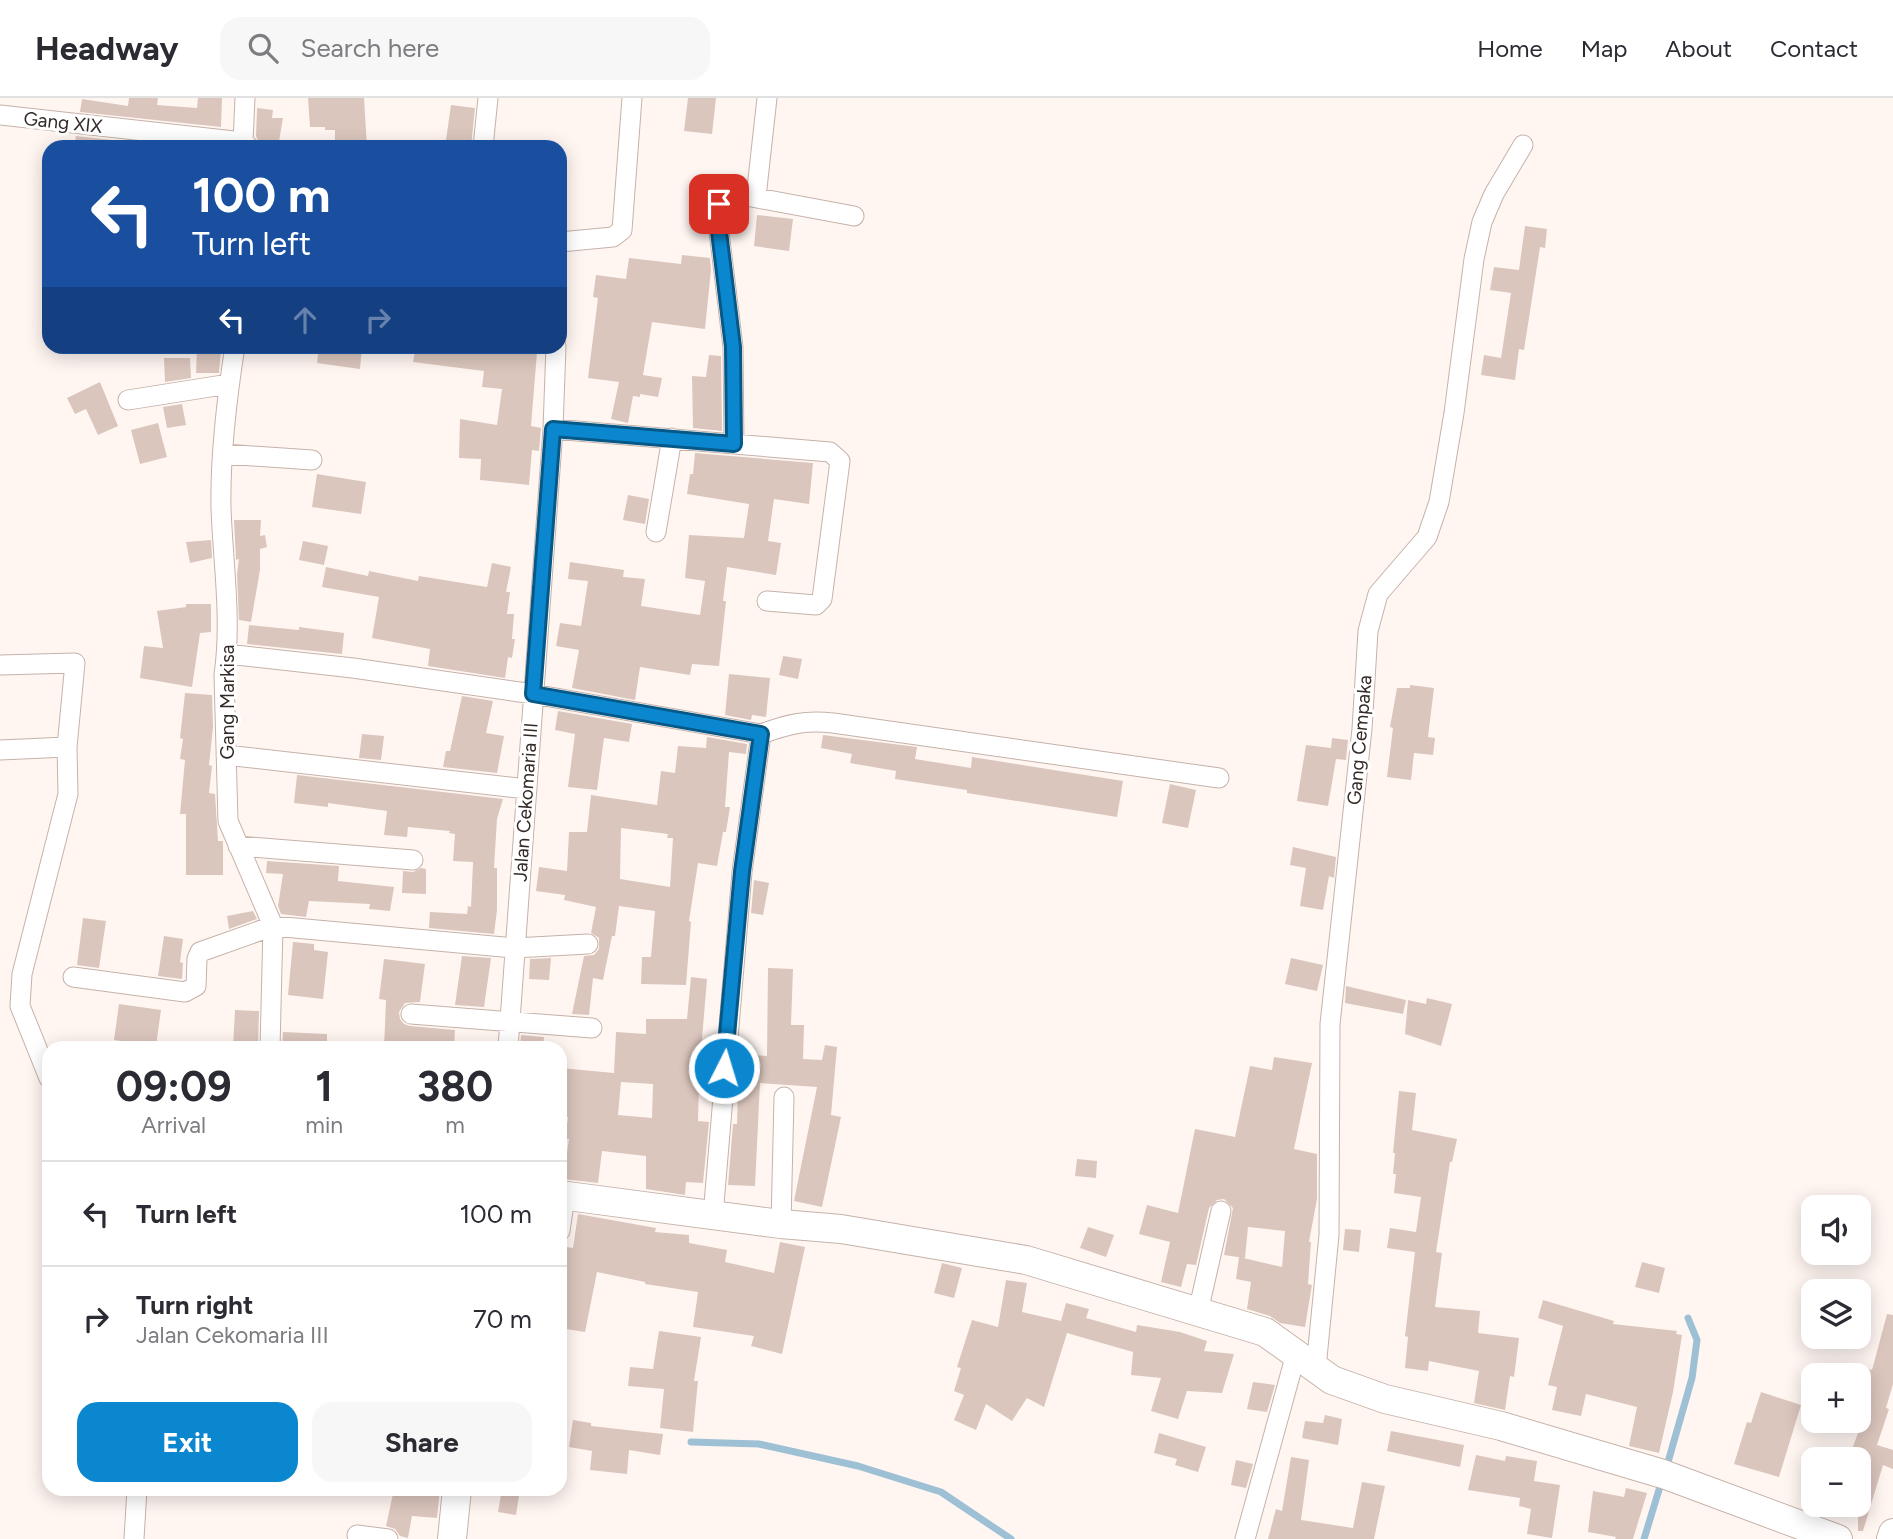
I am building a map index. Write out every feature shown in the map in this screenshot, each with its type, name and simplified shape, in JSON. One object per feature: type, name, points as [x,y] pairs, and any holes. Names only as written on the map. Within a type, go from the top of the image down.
[{"type":"street","points":[[245,98],[246,140]]},
{"type":"street","points":[[484,140],[488,98]]},
{"type":"street","points":[[567,241],[613,237],[622,230],[632,98]]},
{"type":"street","points":[[756,197],[767,98]]},
{"type":"street","name":"Gang XIX","points":[[0,115],[212,140]]},
{"type":"street","name":"Gang Cempaka","points":[[1245,1539],[1306,1361],[1329,1235],[1330,1024],[1362,729],[1368,631],[1378,594],[1427,537],[1439,502],[1474,259],[1482,222],[1494,194],[1523,145]]},
{"type":"street","points":[[734,444],[733,347],[717,215],[719,204],[725,196],[736,194],[854,216]]},
{"type":"street","name":"Gang Markisa","points":[[235,354],[229,384],[221,508],[227,593],[227,654],[224,675],[228,821],[273,926],[270,1041]]},
{"type":"street","name":"Jalan Cekomaria III","points":[[509,1041],[553,429],[556,354]]},
{"type":"street","points":[[128,400],[229,384]]},
{"type":"street","points":[[553,429],[830,452],[840,461],[822,599],[816,605],[767,601]]},
{"type":"street","points":[[656,531],[672,438]]},
{"type":"street","points":[[224,454],[312,460]]},
{"type":"street","points":[[227,654],[353,668],[533,694],[761,734],[807,720],[1219,778]]},
{"type":"street","points":[[0,665],[75,663],[67,747],[68,794],[22,974],[20,1006],[42,1060]]},
{"type":"street","points":[[713,1216],[742,872],[761,734]]},
{"type":"street","points":[[0,750],[67,747]]},
{"type":"street","points":[[226,755],[527,789]]},
{"type":"street","points":[[238,846],[413,860]]},
{"type":"street","points":[[73,977],[185,992],[196,986],[200,952],[273,926],[514,948],[588,944]]},
{"type":"street","points":[[411,1014],[592,1028]]},
{"type":"street","points":[[781,1224],[784,1097]]},
{"type":"street","points":[[567,1196],[713,1216],[831,1228],[1026,1260],[1265,1332],[1332,1380],[1385,1399],[1501,1426],[1672,1477],[1838,1539]]},
{"type":"street","points":[[1198,1312],[1221,1211]]},
{"type":"street","points":[[134,1539],[137,1496]]},
{"type":"street","points":[[452,1539],[456,1496]]},
{"type":"street","points":[[1891,1539],[1893,1533]]},
{"type":"street","points":[[357,1535],[388,1539]]},
{"type":"building","points":[[129,98],[158,98],[157,105],[197,108],[198,98],[222,98],[221,127],[80,112],[82,99],[128,106]]},
{"type":"building","points":[[308,98],[364,98],[367,140],[335,140],[335,130],[310,127]]},
{"type":"building","points":[[688,98],[716,98],[712,134],[684,131]]},
{"type":"building","points":[[451,105],[475,108],[472,140],[446,140]]},
{"type":"building","points":[[257,108],[273,110],[272,118],[283,118],[279,140],[258,140]]},
{"type":"building","points":[[76,136],[113,140],[75,140]]},
{"type":"building","points":[[757,215],[793,219],[789,251],[754,246]]},
{"type":"building","points":[[1525,226],[1547,229],[1545,248],[1540,247],[1524,350],[1519,349],[1515,380],[1481,375],[1484,355],[1501,358],[1511,293],[1490,290],[1494,267],[1519,270]]},
{"type":"building","points":[[682,255],[710,258],[705,329],[652,322],[643,375],[662,378],[658,397],[640,394],[640,397],[633,396],[628,423],[611,419],[619,382],[588,378],[598,298],[593,297],[596,275],[626,279],[629,258],[681,264]]},
{"type":"building","points":[[197,354],[221,354],[219,373],[196,373]]},
{"type":"building","points":[[318,354],[361,354],[360,369],[317,363]]},
{"type":"building","points":[[414,354],[537,354],[531,426],[541,428],[539,451],[532,450],[529,485],[480,480],[481,459],[459,458],[460,419],[497,425],[502,389],[482,387],[484,371],[413,362]]},
{"type":"building","points":[[709,355],[721,356],[722,431],[693,428],[692,376],[706,377]]},
{"type":"building","points":[[164,358],[190,358],[191,378],[165,382]]},
{"type":"building","points":[[100,382],[118,426],[98,435],[86,409],[75,414],[67,398]]},
{"type":"building","points":[[182,404],[186,425],[167,428],[163,407]]},
{"type":"building","points":[[158,423],[167,457],[140,464],[131,430]]},
{"type":"building","points":[[695,453],[813,463],[809,504],[774,499],[768,541],[781,543],[776,575],[727,567],[719,666],[692,664],[690,675],[640,667],[635,700],[572,688],[579,650],[556,646],[560,623],[581,626],[588,581],[568,579],[570,562],[624,570],[623,577],[645,579],[641,606],[700,615],[705,581],[685,578],[689,535],[744,538],[749,504],[687,494]]},
{"type":"building","points":[[317,474],[366,482],[361,514],[312,507]]},
{"type":"building","points":[[628,495],[649,499],[645,524],[623,520]]},
{"type":"building","points":[[234,520],[261,520],[260,536],[265,535],[267,547],[260,549],[260,570],[251,622],[239,620],[239,559],[236,560]]},
{"type":"building","points":[[211,540],[212,558],[190,563],[186,542]]},
{"type":"building","points":[[303,541],[328,546],[324,565],[299,560]]},
{"type":"building","points":[[492,563],[511,567],[506,592],[510,592],[507,614],[514,614],[512,639],[515,639],[512,658],[508,657],[505,678],[428,666],[430,649],[372,638],[379,597],[322,587],[326,567],[368,576],[369,571],[418,581],[419,576],[487,587]]},
{"type":"building","points":[[186,604],[211,604],[211,632],[200,633],[192,687],[140,678],[144,646],[163,648],[157,611],[186,607]]},
{"type":"building","points":[[249,625],[299,630],[299,627],[344,633],[342,654],[247,644]]},
{"type":"building","points":[[783,656],[802,659],[798,679],[779,675]]},
{"type":"building","points":[[729,674],[770,678],[766,717],[752,715],[751,720],[725,715]]},
{"type":"building","points":[[1410,685],[1434,688],[1428,737],[1435,738],[1433,755],[1414,753],[1411,780],[1387,777],[1393,728],[1390,727],[1397,688],[1410,688]]},
{"type":"building","points":[[185,693],[212,695],[213,727],[209,765],[212,766],[209,793],[215,794],[218,841],[223,841],[223,875],[186,875],[186,814],[180,814],[185,760],[180,759],[183,739],[180,738]]},
{"type":"building","points":[[462,696],[493,701],[486,733],[504,736],[497,773],[443,767],[446,751],[450,751]]},
{"type":"building","points":[[558,711],[632,724],[629,742],[604,738],[597,790],[568,787],[575,734],[555,730]]},
{"type":"building","points":[[362,734],[384,736],[381,760],[359,758]]},
{"type":"building","points":[[823,735],[917,747],[915,759],[971,768],[972,757],[1123,781],[1117,817],[895,779],[896,771],[850,763],[852,754],[821,748]]},
{"type":"building","points":[[707,737],[747,744],[746,754],[729,752],[725,807],[730,807],[717,866],[698,863],[689,921],[686,985],[641,984],[642,957],[651,957],[655,911],[619,906],[615,936],[612,936],[603,980],[593,978],[589,1015],[572,1014],[584,956],[594,955],[599,949],[599,938],[591,933],[596,907],[564,900],[565,895],[536,891],[539,867],[567,871],[569,832],[587,832],[591,795],[657,805],[661,771],[675,773],[678,746],[706,748]],"holes":[[[621,828],[668,834],[667,838],[673,838],[670,887],[620,879]]]},
{"type":"building","points":[[1332,738],[1348,740],[1346,760],[1336,759],[1328,806],[1297,801],[1306,745],[1331,748]]},
{"type":"building","points":[[297,775],[503,799],[497,819],[494,868],[497,868],[497,910],[494,934],[429,928],[430,912],[467,914],[468,906],[471,907],[473,862],[453,861],[455,834],[449,833],[450,831],[408,827],[407,837],[384,835],[387,811],[328,803],[328,807],[294,803]]},
{"type":"building","points":[[1170,784],[1196,790],[1188,828],[1162,823]]},
{"type":"building","points":[[1293,847],[1336,857],[1334,878],[1329,876],[1323,910],[1300,906],[1306,868],[1290,865]]},
{"type":"building","points":[[267,861],[339,866],[338,881],[394,887],[390,911],[369,909],[370,904],[309,901],[306,917],[281,914],[278,906],[283,874],[266,873]]},
{"type":"building","points":[[426,869],[426,894],[402,893],[403,871],[413,872]]},
{"type":"building","points":[[754,880],[769,883],[763,915],[751,913]]},
{"type":"building","points":[[253,911],[257,919],[229,929],[227,916]]},
{"type":"building","points":[[83,918],[106,921],[99,968],[77,965]]},
{"type":"building","points":[[164,936],[183,939],[180,962],[183,963],[182,979],[158,976]]},
{"type":"building","points":[[293,942],[314,944],[314,950],[328,952],[323,999],[288,995]]},
{"type":"building","points":[[462,956],[491,958],[484,1007],[455,1005]]},
{"type":"building","points":[[551,958],[549,980],[529,979],[530,959]]},
{"type":"building","points":[[1291,958],[1323,965],[1317,991],[1285,984]]},
{"type":"building","points":[[384,959],[425,964],[420,1002],[405,1003],[399,1012],[400,1019],[410,1026],[455,1030],[454,1041],[384,1041],[386,1000],[379,999]]},
{"type":"building","points":[[768,968],[793,969],[791,1025],[804,1025],[803,1059],[822,1060],[825,1045],[837,1047],[831,1115],[841,1117],[822,1207],[794,1201],[817,1087],[760,1083],[755,1186],[728,1185],[733,1124],[737,1124],[739,1054],[767,1056]]},
{"type":"building","points":[[691,977],[707,979],[701,1051],[715,1052],[712,1086],[699,1085],[698,1121],[709,1122],[703,1183],[686,1182],[685,1195],[646,1189],[646,1156],[602,1151],[598,1183],[567,1179],[567,1069],[614,1073],[616,1032],[646,1034],[646,1019],[687,1019]],"holes":[[[621,1082],[653,1084],[652,1118],[618,1115]]]},
{"type":"building","points":[[1346,986],[1406,1000],[1403,1014],[1345,1003]]},
{"type":"building","points":[[1427,998],[1452,1004],[1441,1046],[1405,1034],[1408,1000],[1426,1004]]},
{"type":"building","points":[[119,1004],[161,1010],[157,1041],[114,1040]]},
{"type":"building","points":[[235,1010],[259,1011],[258,1041],[233,1041]]},
{"type":"building","points":[[283,1032],[327,1034],[327,1041],[282,1041]]},
{"type":"building","points":[[521,1035],[544,1037],[544,1041],[521,1041]]},
{"type":"building","points":[[1274,1057],[1312,1063],[1294,1149],[1317,1154],[1317,1199],[1309,1242],[1308,1284],[1312,1285],[1305,1327],[1280,1323],[1270,1316],[1247,1309],[1251,1282],[1236,1279],[1239,1257],[1224,1255],[1233,1208],[1224,1199],[1217,1200],[1209,1208],[1196,1265],[1187,1264],[1181,1287],[1161,1282],[1170,1242],[1139,1234],[1147,1205],[1178,1213],[1195,1129],[1235,1137],[1250,1066],[1272,1070]],"holes":[[[1248,1227],[1285,1231],[1282,1267],[1245,1258]]]},
{"type":"building","points":[[1399,1091],[1416,1093],[1412,1130],[1457,1139],[1450,1162],[1436,1252],[1442,1253],[1435,1307],[1480,1311],[1478,1333],[1519,1338],[1514,1377],[1510,1376],[1505,1410],[1474,1403],[1479,1371],[1429,1361],[1428,1371],[1405,1368],[1408,1337],[1405,1336],[1415,1252],[1387,1248],[1390,1228],[1416,1232],[1421,1197],[1394,1193],[1396,1174],[1393,1174],[1393,1153]]},
{"type":"building","points":[[1077,1159],[1097,1161],[1096,1178],[1075,1176]]},
{"type":"building","points":[[578,1214],[656,1228],[655,1232],[689,1235],[689,1243],[727,1250],[725,1262],[774,1273],[780,1242],[805,1247],[782,1354],[751,1346],[754,1336],[693,1327],[698,1292],[645,1284],[597,1272],[585,1332],[567,1329],[567,1247],[573,1248]]},
{"type":"building","points":[[1088,1227],[1114,1235],[1106,1257],[1080,1248]]},
{"type":"building","points":[[1345,1229],[1361,1230],[1359,1252],[1343,1250]]},
{"type":"building","points":[[1642,1262],[1665,1268],[1659,1293],[1635,1287]]},
{"type":"building","points":[[942,1263],[962,1268],[954,1298],[934,1293]]},
{"type":"building","points":[[1006,1280],[1027,1283],[1022,1312],[1061,1321],[1066,1303],[1089,1309],[1086,1318],[1136,1332],[1137,1325],[1180,1332],[1207,1341],[1204,1351],[1234,1354],[1222,1393],[1187,1391],[1178,1419],[1151,1411],[1161,1378],[1131,1375],[1133,1352],[1067,1333],[1044,1407],[1027,1398],[1012,1421],[986,1404],[976,1430],[954,1420],[964,1395],[954,1391],[961,1368],[957,1367],[972,1320],[998,1327]]},
{"type":"building","points":[[1543,1300],[1614,1321],[1613,1324],[1677,1331],[1676,1334],[1682,1335],[1659,1453],[1629,1446],[1637,1407],[1586,1394],[1581,1416],[1552,1410],[1557,1387],[1548,1385],[1563,1326],[1538,1318]]},
{"type":"building","points":[[1887,1314],[1893,1315],[1893,1384],[1886,1408],[1889,1409],[1877,1445],[1893,1450],[1893,1469],[1883,1465],[1871,1505],[1871,1447],[1853,1447],[1858,1433],[1871,1433],[1872,1370]]},
{"type":"building","points":[[659,1331],[701,1337],[694,1381],[698,1381],[693,1432],[660,1428],[664,1389],[628,1386],[630,1367],[653,1369]]},
{"type":"building","points":[[1253,1382],[1275,1385],[1267,1412],[1247,1409]]},
{"type":"building","points":[[1761,1392],[1801,1405],[1779,1477],[1734,1464],[1747,1422],[1751,1423]]},
{"type":"building","points":[[1325,1415],[1342,1419],[1338,1445],[1302,1438],[1305,1421],[1323,1423]]},
{"type":"building","points":[[573,1420],[591,1423],[591,1426],[663,1434],[660,1455],[629,1450],[627,1474],[590,1470],[592,1451],[569,1447]]},
{"type":"building","points":[[1391,1431],[1464,1445],[1460,1467],[1387,1451]]},
{"type":"building","points":[[1159,1433],[1206,1447],[1198,1472],[1175,1465],[1177,1459],[1154,1453]]},
{"type":"building","points":[[1476,1455],[1505,1461],[1506,1456],[1537,1461],[1534,1481],[1560,1485],[1552,1538],[1527,1534],[1531,1509],[1519,1506],[1520,1498],[1468,1490]]},
{"type":"building","points":[[1291,1457],[1309,1460],[1301,1520],[1353,1528],[1362,1482],[1385,1486],[1374,1539],[1268,1539],[1276,1509],[1282,1511]]},
{"type":"building","points":[[1236,1460],[1253,1464],[1246,1488],[1231,1485]]},
{"type":"building","points":[[1626,1488],[1647,1493],[1633,1539],[1615,1539],[1616,1537],[1588,1532],[1593,1491],[1624,1497]]},
{"type":"building","points":[[392,1496],[439,1496],[437,1518],[412,1516],[408,1538],[386,1526]]},
{"type":"building","points":[[501,1496],[519,1496],[516,1515],[498,1512]]},
{"type":"building","points":[[1858,1517],[1867,1517],[1863,1531],[1858,1531]]},
{"type":"waterway","points":[[1666,1469],[1692,1378],[1697,1340],[1688,1318]]},
{"type":"waterway","points":[[691,1442],[759,1444],[858,1466],[941,1492],[1011,1539]]},
{"type":"waterway","points":[[1644,1539],[1662,1480]]},
{"type":"route","points":[[719,204],[717,215],[733,347],[734,444],[553,429],[533,694],[761,734],[742,872],[724,1068]]}]
